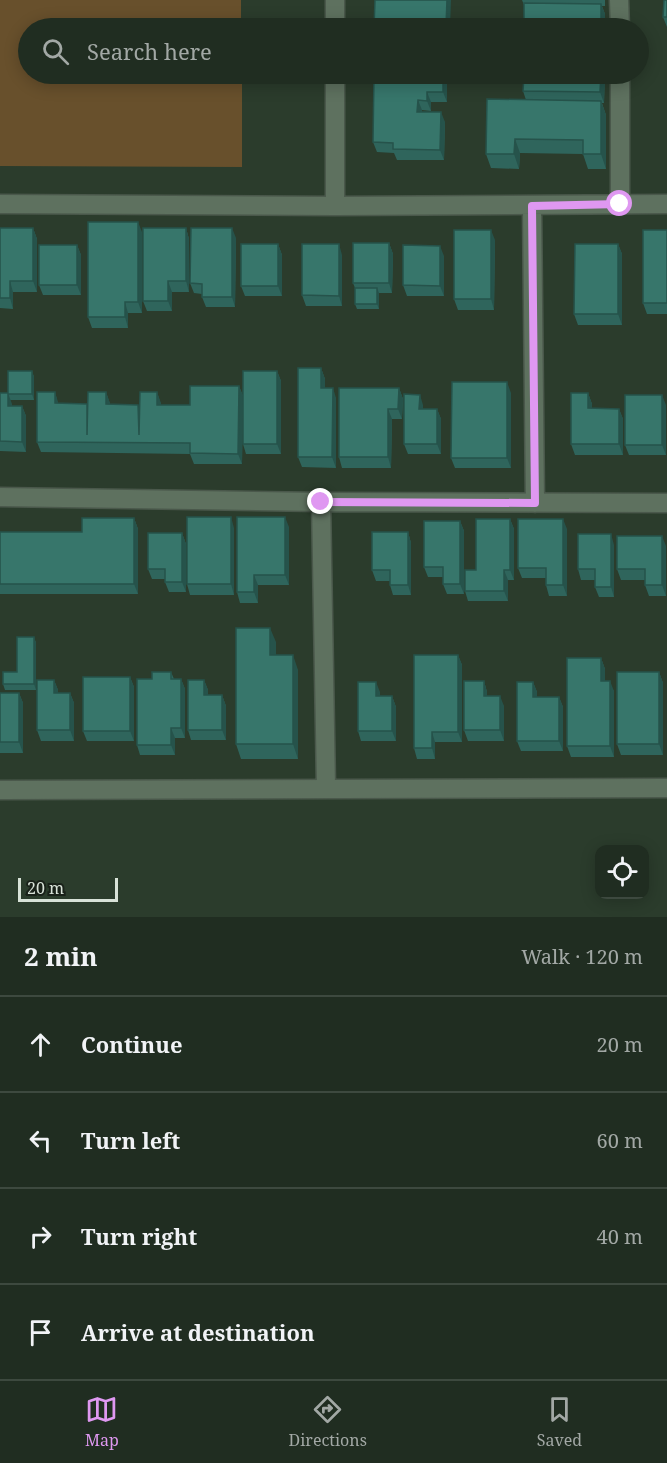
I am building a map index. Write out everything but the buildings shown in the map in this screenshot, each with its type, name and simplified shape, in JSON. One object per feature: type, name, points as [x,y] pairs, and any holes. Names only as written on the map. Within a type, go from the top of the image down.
[{"type":"street","points":[[335,0],[335,18]]},
{"type":"street","points":[[620,0],[620,18]]},
{"type":"street","points":[[335,84],[335,206]]},
{"type":"street","points":[[620,84],[620,204]]},
{"type":"street","points":[[0,204],[335,206],[667,204]]},
{"type":"street","points":[[532,206],[535,503]]},
{"type":"street","points":[[0,497],[321,502],[667,503]]},
{"type":"street","points":[[321,502],[326,787]]},
{"type":"street","points":[[0,790],[326,787],[667,788]]},
{"type":"shaded area","points":[[0,0],[241,0],[241,18],[18,18],[18,84],[242,84],[242,167],[0,166]]},
{"type":"route","points":[[321,502],[535,503],[532,206],[620,204]]}]
